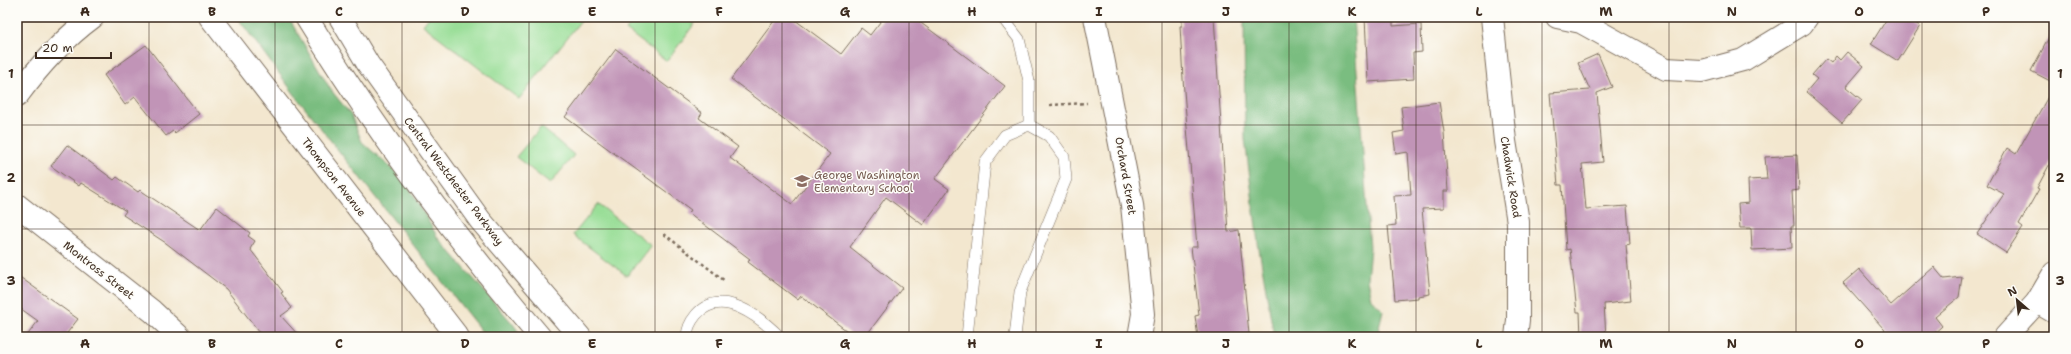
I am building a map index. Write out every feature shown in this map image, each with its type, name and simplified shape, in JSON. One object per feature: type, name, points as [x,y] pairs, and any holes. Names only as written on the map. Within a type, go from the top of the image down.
[{"type":"street","points":[[17,96],[32,74],[66,37],[93,17]]},
{"type":"street","name":"Thompson Avenue","points":[[210,17],[458,337]]},
{"type":"street","points":[[306,17],[345,82],[396,154],[478,263],[540,337]]},
{"type":"street","name":"Central Westchester Parkway","points":[[340,17],[368,64],[480,220],[580,337]]},
{"type":"street","name":"Orchard Street","points":[[1095,17],[1132,205],[1143,314],[1139,337]]},
{"type":"street","name":"Chadwick Road","points":[[1492,17],[1505,141],[1518,222],[1518,320],[1516,337]]},
{"type":"street","points":[[1557,17],[1581,22],[1666,69],[1702,72],[1743,60],[1802,24],[1807,17]]},
{"type":"street","name":"Montross Street","points":[[17,205],[152,311],[180,337]]},
{"type":"street","points":[[2005,337],[2045,307],[2054,273]]},
{"type":"lane","points":[[1002,17],[1019,39],[1029,81],[1029,125]]},
{"type":"lane","points":[[967,337],[985,162],[1005,136],[1029,125]]},
{"type":"lane","points":[[1015,337],[1020,292],[1066,179],[1064,157],[1049,136],[1029,125]]},
{"type":"lane","points":[[687,337],[691,320],[703,306],[719,302],[747,310],[768,325],[780,337]]},
{"type":"path","points":[[1050,105],[1112,102]]},
{"type":"path","points":[[664,234],[725,281]]},
{"type":"green space","points":[[237,17],[288,17],[331,90],[351,115],[362,142],[405,180],[438,238],[513,324],[522,337],[486,337],[304,107]]},
{"type":"green space","points":[[429,17],[580,17],[582,19],[519,99],[423,25]]},
{"type":"green space","points":[[636,17],[688,17],[695,23],[667,61],[626,30]]},
{"type":"green space","points":[[1244,17],[1353,17],[1370,248],[1367,280],[1371,299],[1383,310],[1377,337],[1274,337],[1258,243],[1245,139]]},
{"type":"green space","points":[[541,127],[574,155],[550,184],[516,157]]},
{"type":"green space","points":[[598,204],[651,245],[627,276],[573,235]]},
{"type":"building","points":[[777,17],[791,17],[841,54],[861,28],[870,35],[884,17],[913,17],[1005,86],[935,179],[949,189],[923,225],[886,197],[850,247],[902,288],[865,337],[855,337],[801,296],[798,300],[748,262],[750,259],[689,213],[691,210],[565,117],[616,49],[702,113],[699,118],[738,147],[730,158],[792,204],[830,154],[731,79]]},
{"type":"building","points":[[1182,17],[1214,17],[1228,232],[1239,230],[1249,334],[1230,337],[1198,337],[1195,316],[1199,315],[1191,247],[1197,247],[1183,79],[1180,26],[1182,26]]},
{"type":"building","points":[[1365,17],[1393,17],[1393,26],[1421,24],[1422,52],[1413,53],[1414,79],[1368,82]]},
{"type":"building","points":[[1888,17],[1905,17],[1920,26],[1898,61],[1871,44]]},
{"type":"building","points":[[2054,28],[2054,83],[2031,71]]},
{"type":"building","points":[[146,45],[199,114],[175,133],[173,131],[166,136],[135,97],[125,105],[104,75]]},
{"type":"building","points":[[1847,52],[1864,66],[1846,87],[1862,100],[1842,123],[1806,92],[1817,79],[1812,75],[1826,59],[1831,63],[1836,56],[1840,60]]},
{"type":"building","points":[[1598,54],[1612,87],[1597,93],[1603,162],[1582,164],[1586,209],[1627,206],[1630,244],[1626,245],[1631,301],[1604,304],[1606,337],[1581,337],[1580,312],[1577,312],[1570,249],[1566,250],[1562,185],[1558,185],[1550,93],[1590,90],[1578,63]]},
{"type":"building","points":[[2054,86],[2054,156],[2037,188],[2039,189],[2019,224],[2023,227],[2006,253],[1977,234],[2004,194],[1987,185],[2007,148],[2016,154]]},
{"type":"building","points":[[1439,102],[1444,132],[1448,191],[1444,191],[1444,208],[1422,209],[1430,294],[1418,296],[1418,298],[1395,300],[1388,226],[1396,225],[1394,196],[1411,195],[1408,152],[1396,154],[1393,133],[1404,131],[1401,107]]},
{"type":"building","points":[[67,145],[114,180],[117,177],[138,192],[140,190],[200,230],[217,207],[250,233],[248,236],[255,241],[250,249],[283,292],[281,293],[292,308],[281,316],[300,337],[263,337],[226,289],[166,243],[123,215],[126,211],[81,183],[79,186],[51,166]]},
{"type":"building","points":[[1797,155],[1799,190],[1792,191],[1794,226],[1791,226],[1792,248],[1752,250],[1751,228],[1740,228],[1738,204],[1749,203],[1748,180],[1767,179],[1765,157]]},
{"type":"building","points":[[1934,267],[1944,279],[1962,277],[1959,297],[1935,317],[1942,326],[1930,337],[1891,337],[1843,283],[1859,269],[1891,305]]},
{"type":"building","points":[[17,275],[78,319],[64,337],[26,337],[38,321],[17,306]]},
{"type":"place","name":"George Washington Elementary School","points":[[802,181]]}]
